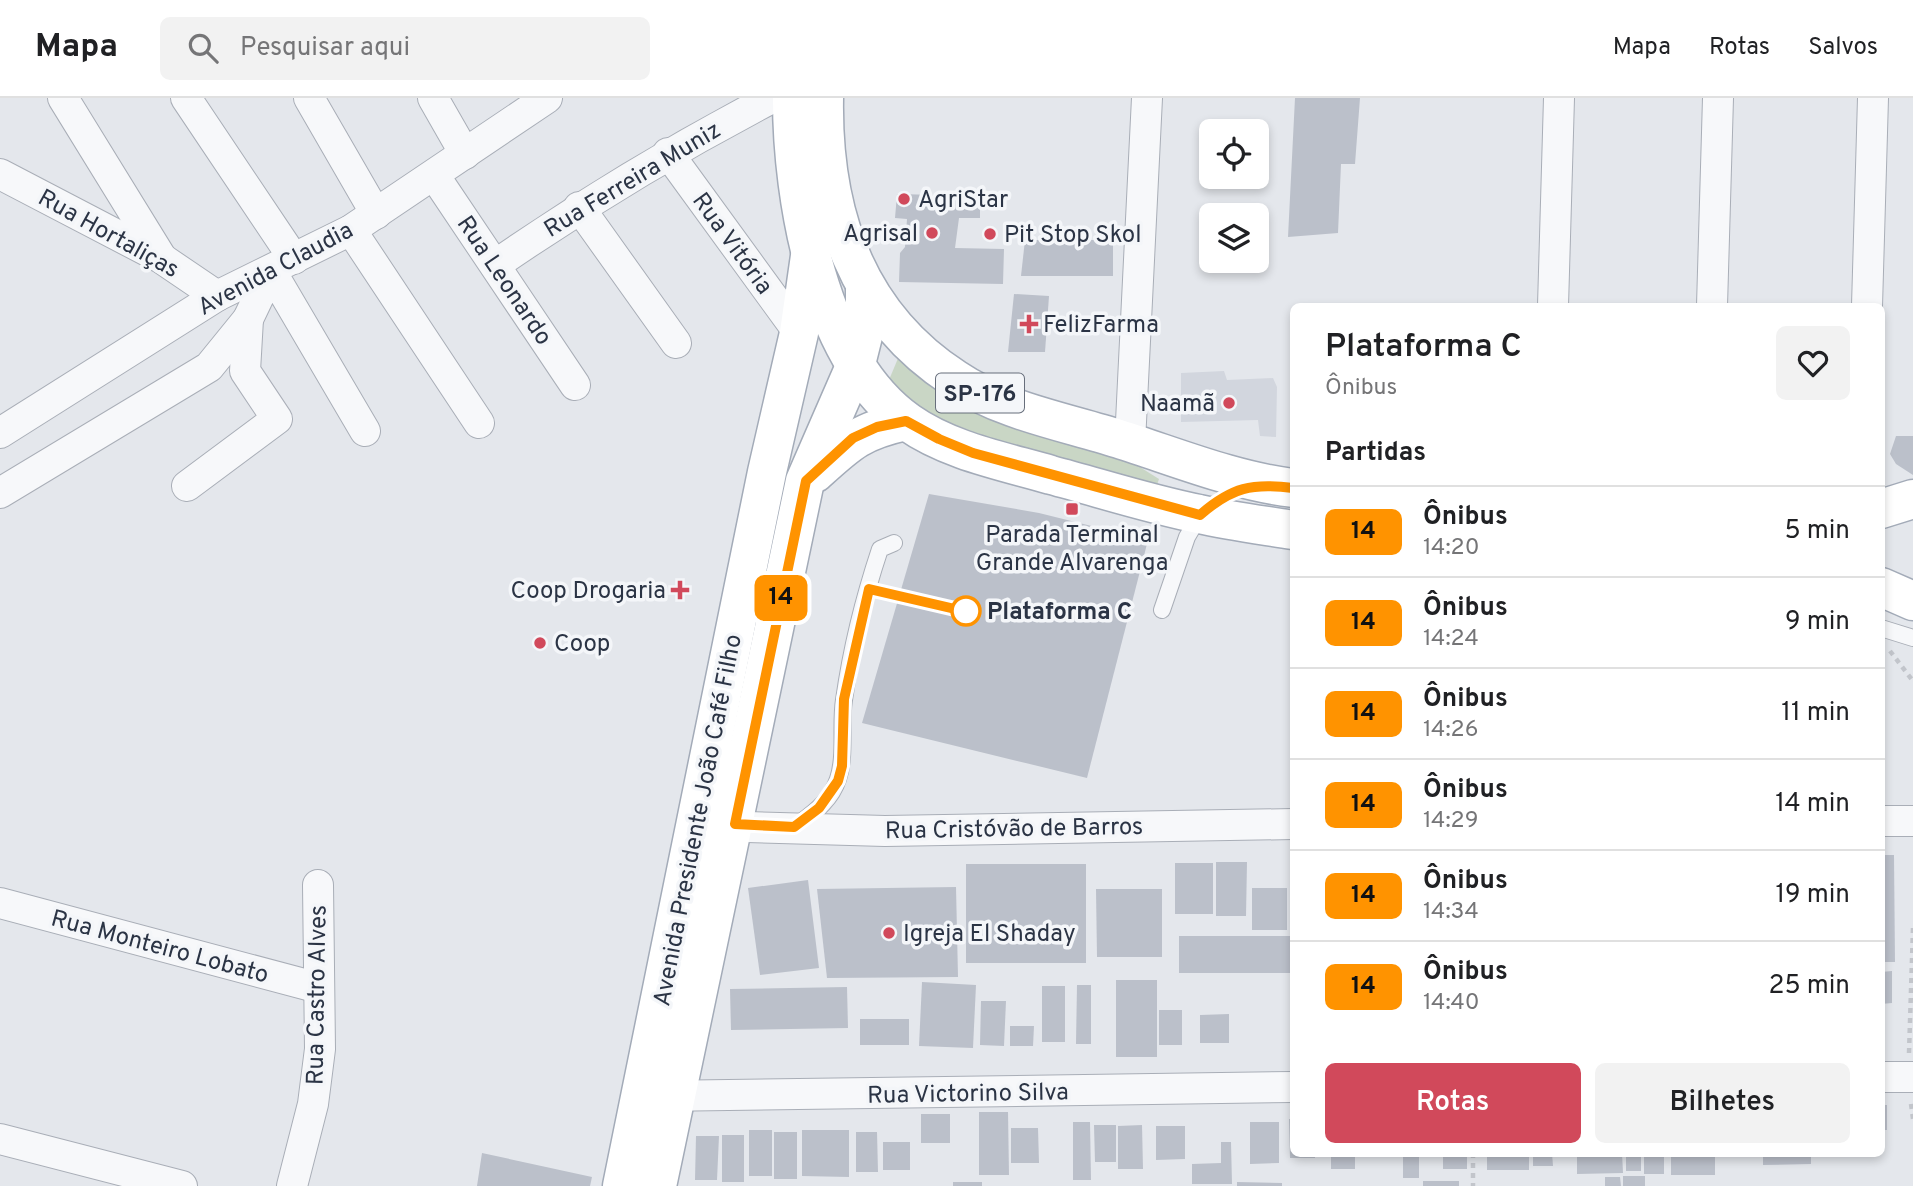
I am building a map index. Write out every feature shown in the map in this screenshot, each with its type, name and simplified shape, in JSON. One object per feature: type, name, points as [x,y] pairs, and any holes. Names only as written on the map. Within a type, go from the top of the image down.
[{"type":"main road","name":"SP-176","points":[[792,98],[797,174],[811,249],[834,326],[856,364],[876,391],[906,421],[955,447],[979,454],[1200,515],[1290,530]]},
{"type":"main road","name":"SP-176","points":[[824,98],[824,125],[832,188],[841,228],[865,289],[905,336],[954,379],[1013,406],[1279,486]]},
{"type":"main road","name":"Avenida Presidente João Café Filho","points":[[657,1186],[659,1096],[696,828],[767,472],[799,333],[811,249]]},
{"type":"main road","name":"Avenida Presidente João Café Filho","points":[[622,1186],[659,1096],[735,824],[806,481],[856,364],[864,328],[865,289]]},
{"type":"main road","points":[[806,481],[853,438],[877,427],[906,421]]},
{"type":"main road","points":[[1200,515],[1222,496],[1279,486]]},
{"type":"main road","points":[[1885,508],[1913,499]]},
{"type":"main road","points":[[1885,589],[1913,601]]},
{"type":"street","points":[[63,98],[161,258]]},
{"type":"street","points":[[186,98],[283,265],[365,431]]},
{"type":"street","points":[[309,98],[376,214]]},
{"type":"street","points":[[433,98],[465,154]]},
{"type":"street","name":"Avenida Claudia","points":[[0,433],[217,296],[351,230],[547,98]]},
{"type":"street","name":"Rua Ferreira Muniz","points":[[495,265],[579,207],[668,153],[772,98]]},
{"type":"street","points":[[1130,442],[1147,98]]},
{"type":"street","points":[[1553,303],[1559,98]]},
{"type":"street","points":[[1712,303],[1717,98]]},
{"type":"street","points":[[1867,303],[1872,98]]},
{"type":"street","name":"Rua Vitória","points":[[668,153],[799,333]]},
{"type":"street","name":"Rua Hortaliças","points":[[0,174],[161,258],[217,296]]},
{"type":"street","name":"Rua Leonardo","points":[[434,175],[575,385]]},
{"type":"street","points":[[579,207],[676,343]]},
{"type":"street","points":[[351,230],[479,423]]},
{"type":"street","points":[[0,492],[209,367],[248,319],[283,265]]},
{"type":"street","points":[[187,486],[277,419],[245,370],[248,319]]},
{"type":"street","points":[[1885,821],[1913,821]]},
{"type":"street","name":"Rua Cristóvão de Barros","points":[[696,828],[735,824],[885,831],[1290,824]]},
{"type":"street","name":"Rua Castro Alves","points":[[292,1186],[313,1104],[320,1049],[318,885]]},
{"type":"street","name":"Rua Monteiro Lobato","points":[[0,903],[319,988]]},
{"type":"street","name":"Rua Victorino Silva","points":[[659,1096],[1290,1087]]},
{"type":"street","points":[[0,1139],[182,1186]]},
{"type":"lane","points":[[1162,610],[1187,537],[1200,515]]},
{"type":"lane","points":[[794,827],[819,808],[838,781],[849,676],[878,557],[884,545],[894,543]]},
{"type":"lane","points":[[1885,629],[1913,638]]},
{"type":"path","points":[[1888,648],[1913,681]]},
{"type":"path","points":[[1913,928],[1901,1077],[1913,1119]]},
{"type":"path","points":[[1473,1157],[1473,1186]]},
{"type":"shaded area","name":"Naamã","points":[[1224,371],[1227,380],[1273,378],[1277,387],[1276,437],[1260,436],[1258,420],[1181,422],[1181,373]]},
{"type":"green space","points":[[899,356],[1135,464],[1159,479],[1156,488],[937,429],[886,387]]},
{"type":"building","points":[[1295,98],[1360,98],[1355,164],[1341,164],[1338,233],[1288,237]]},
{"type":"building","name":"Agrisal","points":[[897,194],[980,196],[980,218],[959,218],[955,248],[1004,249],[1003,284],[899,282],[900,253],[905,247],[907,219],[895,218]]},
{"type":"building","points":[[1025,240],[1113,240],[1113,276],[1021,276]]},
{"type":"building","name":"FelizFarma","points":[[1014,294],[1049,296],[1045,352],[1008,352]]},
{"type":"building","points":[[1896,436],[1913,436],[1913,475],[1896,464],[1890,454]]},
{"type":"building","points":[[929,494],[1039,513],[1148,540],[1087,778],[862,723]]},
{"type":"building","points":[[1885,855],[1894,855],[1895,962],[1885,962]]},
{"type":"building","points":[[1216,862],[1247,862],[1246,916],[1216,916]]},
{"type":"building","points":[[1175,863],[1213,863],[1213,914],[1175,914]]},
{"type":"building","points":[[966,864],[1086,864],[1086,963],[966,963]]},
{"type":"building","points":[[808,880],[819,968],[760,975],[748,888]]},
{"type":"building","name":"Igreja El Shaday","points":[[956,887],[958,977],[827,978],[817,889]]},
{"type":"building","points":[[1252,888],[1287,888],[1287,930],[1252,930]]},
{"type":"building","points":[[1096,889],[1162,889],[1162,957],[1097,957]]},
{"type":"building","points":[[1179,936],[1290,936],[1290,973],[1179,973]]},
{"type":"building","points":[[1892,971],[1892,1003],[1885,1004],[1885,972]]},
{"type":"building","points":[[1116,980],[1157,980],[1157,1057],[1116,1057]]},
{"type":"building","points":[[922,982],[976,985],[973,1048],[919,1046]]},
{"type":"building","points":[[1077,985],[1091,985],[1091,1044],[1076,1044]]},
{"type":"building","points":[[1042,986],[1065,986],[1065,1042],[1042,1042]]},
{"type":"building","points":[[847,987],[848,1028],[731,1030],[730,989]]},
{"type":"building","points":[[981,1001],[1006,1001],[1004,1046],[980,1045]]},
{"type":"building","points":[[1159,1010],[1182,1010],[1182,1045],[1159,1045]]},
{"type":"building","points":[[1229,1014],[1229,1043],[1200,1043],[1200,1015]]},
{"type":"building","points":[[860,1019],[909,1019],[909,1045],[860,1045]]},
{"type":"building","points":[[1010,1026],[1034,1026],[1033,1046],[1010,1046]]},
{"type":"building","points":[[1885,1105],[1887,1105],[1885,1130]]},
{"type":"building","points":[[979,1112],[1008,1112],[1009,1175],[979,1175]]},
{"type":"building","points":[[921,1114],[950,1114],[950,1143],[921,1143]]},
{"type":"building","points":[[1289,1119],[1290,1157],[1315,1157],[1290,1158]]},
{"type":"building","points":[[1073,1122],[1090,1122],[1091,1180],[1073,1180]]},
{"type":"building","points":[[1250,1122],[1279,1122],[1279,1163],[1250,1164]]},
{"type":"building","points":[[1094,1125],[1116,1125],[1116,1162],[1095,1162]]},
{"type":"building","points":[[1142,1125],[1143,1169],[1118,1169],[1118,1126]]},
{"type":"building","points":[[1156,1126],[1185,1126],[1185,1159],[1156,1160]]},
{"type":"building","points":[[1011,1128],[1038,1128],[1039,1163],[1011,1163]]},
{"type":"building","points":[[749,1130],[772,1130],[772,1176],[749,1176]]},
{"type":"building","points":[[802,1130],[849,1130],[849,1177],[802,1176]]},
{"type":"building","points":[[774,1132],[797,1132],[797,1179],[774,1179]]},
{"type":"building","points":[[856,1132],[877,1132],[878,1172],[856,1172]]},
{"type":"building","points":[[722,1135],[744,1135],[744,1182],[722,1182]]},
{"type":"building","points":[[696,1136],[719,1136],[717,1180],[695,1180]]},
{"type":"building","points":[[883,1142],[910,1142],[910,1170],[883,1170]]},
{"type":"building","points":[[1221,1142],[1231,1142],[1232,1184],[1192,1184],[1192,1164],[1221,1163]]},
{"type":"building","points":[[482,1153],[592,1177],[590,1186],[477,1186]]},
{"type":"building","points":[[1331,1157],[1355,1157],[1355,1169],[1331,1169]]},
{"type":"building","points":[[1403,1157],[1419,1157],[1419,1178],[1403,1178]]},
{"type":"building","points":[[1443,1157],[1467,1157],[1467,1169],[1443,1169]]},
{"type":"building","points":[[1487,1157],[1529,1157],[1529,1170],[1487,1170]]},
{"type":"building","points":[[1533,1157],[1552,1157],[1553,1166],[1533,1166]]},
{"type":"building","points":[[1577,1157],[1622,1157],[1623,1173],[1577,1174]]},
{"type":"building","points":[[1626,1157],[1641,1157],[1641,1171],[1626,1171]]},
{"type":"building","points":[[1644,1157],[1664,1157],[1664,1174],[1644,1174]]},
{"type":"building","points":[[1671,1157],[1715,1157],[1715,1175],[1671,1175]]},
{"type":"building","points":[[1763,1157],[1811,1157],[1811,1164],[1763,1165]]},
{"type":"building","points":[[1623,1176],[1645,1176],[1645,1186],[1623,1186]]},
{"type":"building","points":[[1605,1177],[1620,1177],[1621,1186],[1605,1186]]},
{"type":"building","points":[[1423,1181],[1459,1181],[1459,1186],[1423,1186]]},
{"type":"building","points":[[953,1182],[982,1182],[982,1186],[953,1186]]},
{"type":"building","points":[[1237,1182],[1282,1183],[1282,1186],[1237,1186]]},
{"type":"bus line","name":"14","points":[[968,612],[869,589],[844,699],[842,766],[830,796],[794,827],[735,824],[806,481],[853,438],[877,427],[906,421],[923,432],[973,453],[1200,515],[1222,496],[1241,489],[1265,485],[1290,488]]},
{"type":"place","name":"AgriStar","points":[[904,199]]},
{"type":"place","name":"Agrisal","points":[[932,233]]},
{"type":"place","name":"Pit Stop Skol","points":[[990,234]]},
{"type":"place","name":"FelizFarma","points":[[1029,324]]},
{"type":"place","name":"Naamã","points":[[1229,403]]},
{"type":"place","name":"Parada Terminal Grande Alvarenga","points":[[1072,509]]},
{"type":"place","name":"Coop Drogaria","points":[[680,590]]},
{"type":"place","name":"Plataforma C","points":[[966,611]]},
{"type":"place","name":"Coop","points":[[540,643]]},
{"type":"place","name":"Igreja El Shaday","points":[[889,933]]}]
